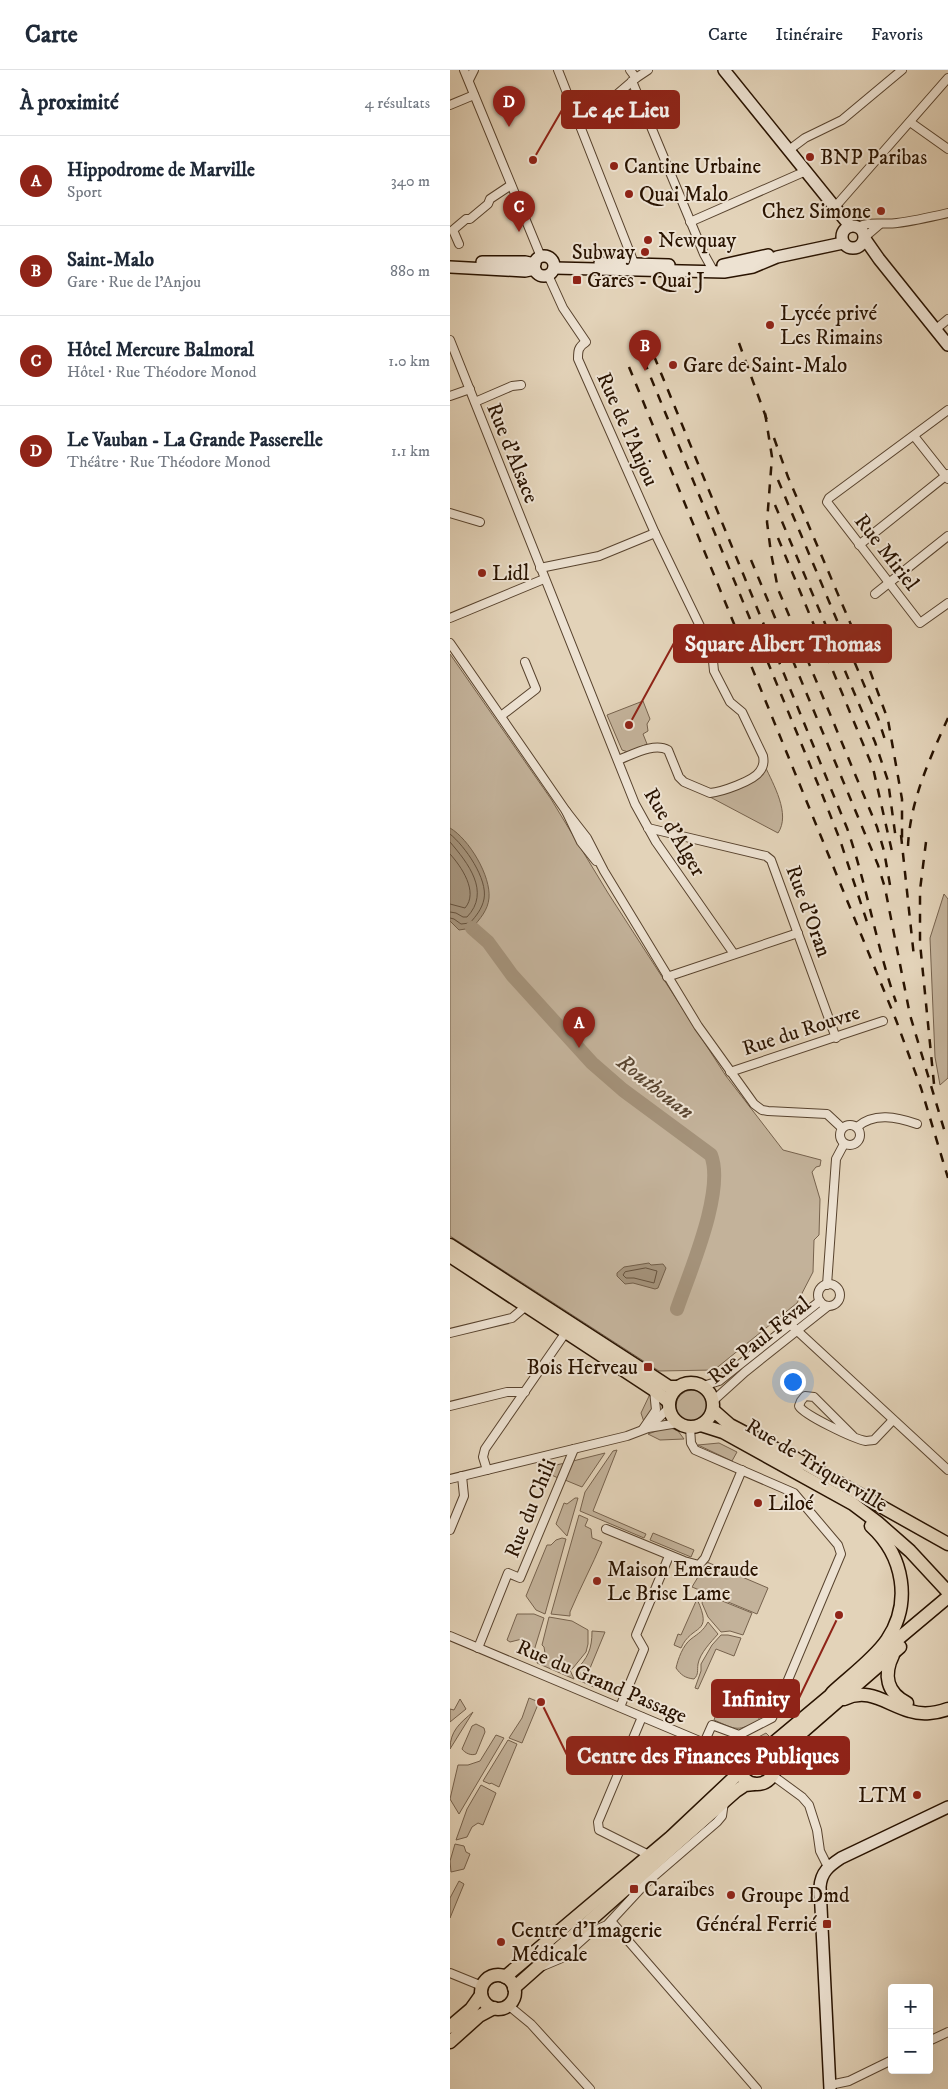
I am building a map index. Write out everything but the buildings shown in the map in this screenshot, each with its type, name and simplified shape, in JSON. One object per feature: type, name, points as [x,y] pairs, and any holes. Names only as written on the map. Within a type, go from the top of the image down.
[{"type":"main road","points":[[450,1245],[669,1387],[690,1383],[703,1386],[708,1391],[713,1405],[707,1420],[696,1426],[678,1423],[672,1417],[669,1405],[672,1394],[677,1387]]},
{"type":"main road","points":[[450,1256],[654,1390],[669,1405]]},
{"type":"main road","name":"Rue de Triquerville","points":[[713,1405],[730,1425],[776,1449],[789,1460],[855,1500],[880,1519],[913,1548],[948,1585]]},
{"type":"main road","name":"Rue de Triquerville","points":[[696,1426],[723,1432],[853,1504],[910,1551],[948,1592]]},
{"type":"main road","points":[[776,1449],[792,1456],[948,1544]]},
{"type":"main road","points":[[803,1477],[850,1509],[879,1533],[898,1563],[901,1579],[900,1610],[890,1635],[881,1647],[832,1693]]},
{"type":"main road","points":[[514,1988],[536,1966],[724,1802],[745,1785],[764,1782],[772,1775],[774,1761],[784,1748],[894,1652],[911,1632],[948,1597]]},
{"type":"main road","points":[[765,1750],[832,1693],[948,1606]]},
{"type":"main road","points":[[894,1652],[887,1666],[887,1676],[890,1688],[896,1696],[905,1702],[922,1707],[937,1706],[948,1702]]},
{"type":"main road","points":[[831,1707],[845,1699],[862,1694],[874,1696],[916,1713],[930,1713],[948,1709]]},
{"type":"main road","points":[[754,1784],[746,1780],[740,1772],[740,1758],[754,1748],[765,1750],[774,1761]]},
{"type":"main road","points":[[450,2027],[471,2009],[492,1976],[505,1977],[649,1855],[740,1772]]},
{"type":"main road","points":[[482,1991],[486,2004],[494,2008],[502,2008],[508,2005],[514,1995],[514,1988],[505,1977]]},
{"type":"main road","points":[[450,2042],[479,2016],[494,2008]]},
{"type":"street","points":[[464,70],[510,185],[537,263],[539,274],[552,269],[634,263],[711,269]]},
{"type":"street","points":[[469,80],[474,70]]},
{"type":"street","points":[[558,70],[634,263]]},
{"type":"street","points":[[630,70],[690,222],[711,269]]},
{"type":"street","points":[[580,126],[648,70]]},
{"type":"street","points":[[724,70],[835,207],[859,232],[948,345]]},
{"type":"street","points":[[789,150],[804,138],[842,120],[902,70]]},
{"type":"street","points":[[835,207],[948,78]]},
{"type":"street","points":[[450,105],[474,94]]},
{"type":"street","points":[[910,122],[948,149]]},
{"type":"street","points":[[690,222],[806,171]]},
{"type":"street","points":[[459,244],[453,230],[466,219],[470,219],[503,188],[510,185]]},
{"type":"street","points":[[879,259],[848,248],[843,242],[843,233],[859,232],[879,225],[948,213]]},
{"type":"street","points":[[855,249],[862,245],[859,232],[864,224],[879,225]]},
{"type":"street","points":[[552,269],[711,269],[770,255],[777,257],[843,242]]},
{"type":"street","points":[[450,267],[518,270],[550,258],[552,269]]},
{"type":"street","points":[[450,260],[537,263]]},
{"type":"street","name":"Rue de l'Anjou","points":[[552,269],[563,308],[586,342],[580,345],[578,359],[655,533]]},
{"type":"street","points":[[936,329],[948,320]]},
{"type":"street","name":"Rue d'Alsace","points":[[450,340],[544,580]]},
{"type":"street","points":[[474,402],[512,386],[521,385]]},
{"type":"street","points":[[450,396],[470,389]]},
{"type":"street","points":[[859,545],[947,476],[914,436],[948,410]]},
{"type":"street","name":"Rue Miriel","points":[[914,436],[829,498],[827,502],[828,506],[920,623],[948,603]]},
{"type":"street","points":[[450,513],[480,522]]},
{"type":"street","points":[[540,568],[599,556],[655,533],[712,651],[714,671],[730,702],[742,712],[763,756],[764,762],[761,771],[755,776],[713,793],[705,793],[679,777],[668,750],[657,746],[618,760]]},
{"type":"street","points":[[875,594],[948,536]]},
{"type":"street","points":[[450,618],[544,580]]},
{"type":"street","name":"Rue d'Alger","points":[[544,580],[635,804],[656,842],[734,954]]},
{"type":"street","points":[[450,643],[566,811],[581,842],[604,871],[667,977],[730,1072],[754,1104],[762,1110],[826,1114],[842,1128]]},
{"type":"street","points":[[501,716],[536,689],[525,662]]},
{"type":"street","name":"Rue d'Oran","points":[[648,828],[766,856],[775,866],[836,1038]]},
{"type":"street","points":[[667,977],[798,933]]},
{"type":"street","name":"Rue du Rouvre","points":[[730,1072],[883,1021]]},
{"type":"street","points":[[856,1127],[860,1134],[857,1143],[850,1146],[844,1144],[839,1135],[842,1128],[848,1125],[856,1127],[871,1118],[899,1119],[917,1124]]},
{"type":"street","name":"Rue Paul Féval","points":[[827,1285],[836,1159],[844,1144]]},
{"type":"street","points":[[827,1285],[836,1287],[839,1295],[835,1304],[828,1306],[820,1301],[819,1291],[827,1285]]},
{"type":"street","name":"Rue Paul Féval","points":[[703,1386],[719,1381],[820,1301]]},
{"type":"street","points":[[450,1333],[512,1318],[526,1306]]},
{"type":"street","name":"Rue Paul Féval","points":[[713,1405],[738,1378],[828,1306]]},
{"type":"street","points":[[791,1324],[948,1470]]},
{"type":"street","points":[[487,1470],[484,1457],[486,1450],[566,1332]]},
{"type":"street","points":[[645,1429],[656,1410],[654,1390]]},
{"type":"street","points":[[450,1406],[507,1392],[525,1392]]},
{"type":"street","points":[[853,1436],[814,1397],[806,1396],[800,1401],[799,1406],[807,1414],[853,1436],[866,1441],[874,1440],[893,1420]]},
{"type":"street","points":[[645,1429],[661,1418],[669,1405]]},
{"type":"street","points":[[450,1479],[628,1436],[645,1429],[678,1423]]},
{"type":"street","points":[[696,1426],[691,1443],[695,1450],[794,1493],[838,1545],[841,1554],[772,1718],[739,1735],[712,1725],[704,1743]]},
{"type":"street","name":"Rue du Chili","points":[[478,1648],[508,1573],[520,1578],[574,1449]]},
{"type":"street","points":[[606,1529],[692,1565],[699,1565],[703,1561],[742,1470]]},
{"type":"street","points":[[450,1530],[464,1496],[462,1476]]},
{"type":"street","points":[[620,1707],[644,1649],[636,1635],[669,1556]]},
{"type":"street","name":"Rue du Grand Passage","points":[[450,1636],[740,1758]]},
{"type":"street","points":[[642,1717],[598,1822],[599,1830],[649,1855]]},
{"type":"street","points":[[772,1775],[802,1797],[809,1805],[817,1830],[820,1851],[828,1867]]},
{"type":"street","points":[[536,1966],[545,1966],[562,1958],[592,1932],[612,1921],[645,1884],[717,1822],[722,1816],[724,1802]]},
{"type":"street","points":[[888,2062],[830,2087],[820,1888],[822,1875],[828,1867],[841,1858],[948,1807]]},
{"type":"street","points":[[612,1921],[757,2089]]},
{"type":"street","points":[[450,1973],[482,1991]]},
{"type":"street","points":[[508,2005],[531,2024],[590,2089]]},
{"type":"street","points":[[933,2039],[948,2032]]},
{"type":"shaded area","points":[[450,654],[551,799],[608,893],[726,1076],[783,1150],[821,1160],[820,1166],[816,1167],[812,1172],[820,1199],[819,1235],[814,1240],[813,1272],[797,1303],[714,1370],[659,1371],[450,1236]]},
{"type":"shaded area","points":[[643,701],[650,719],[647,724],[648,731],[643,734],[647,744],[628,752],[622,750],[607,715]]},
{"type":"shaded area","points":[[765,766],[782,808],[782,825],[778,833],[710,797],[758,779]]},
{"type":"shaded area","points":[[944,894],[948,899],[948,1078],[940,1085],[935,1057],[930,938]]},
{"type":"shaded area","points":[[692,1390],[704,1394],[708,1406],[704,1418],[692,1422],[680,1418],[676,1406],[680,1394]]},
{"type":"shaded area","points":[[650,1394],[653,1407],[644,1422],[641,1413]]},
{"type":"shaded area","points":[[671,1428],[678,1431],[684,1439],[660,1440],[648,1434],[662,1429]]},
{"type":"shaded area","points":[[719,1443],[737,1452],[732,1461],[698,1445]]},
{"type":"shaded area","points":[[617,1450],[593,1511],[646,1534],[644,1538],[580,1511],[585,1492],[613,1451]]},
{"type":"shaded area","points":[[605,1453],[582,1487],[565,1480],[573,1461]]},
{"type":"shaded area","points":[[565,1463],[558,1478],[539,1469]]},
{"type":"shaded area","points":[[578,1498],[567,1536],[556,1524],[564,1503],[567,1504]]},
{"type":"shaded area","points":[[579,1515],[588,1519],[585,1526],[591,1529],[592,1538],[602,1542],[570,1612],[570,1616],[551,1614]]},
{"type":"shaded area","points":[[653,1533],[694,1550],[691,1557],[650,1540]]},
{"type":"shaded area","points":[[566,1539],[545,1614],[536,1610],[526,1596],[547,1545],[551,1545],[556,1540]]},
{"type":"shaded area","points":[[707,1562],[768,1588],[757,1614],[692,1587]]},
{"type":"shaded area","points":[[705,1594],[752,1613],[743,1635],[730,1631],[721,1632],[708,1617],[702,1603]]},
{"type":"shaded area","points":[[697,1599],[702,1611],[702,1624],[686,1640],[681,1648],[674,1645],[678,1634],[681,1635]]},
{"type":"shaded area","points":[[517,1614],[534,1614],[544,1618],[533,1654],[522,1639],[510,1642],[507,1640]]},
{"type":"shaded area","points":[[549,1617],[572,1621],[588,1630],[586,1652],[570,1670],[574,1679],[537,1663],[538,1656],[545,1653],[542,1645]]},
{"type":"shaded area","points":[[708,1622],[718,1634],[701,1656],[696,1677],[694,1679],[686,1677],[676,1668],[683,1648],[703,1630]]},
{"type":"shaded area","points":[[592,1631],[605,1632],[588,1673],[598,1678],[594,1687],[578,1680],[575,1671],[588,1653]]},
{"type":"shaded area","points":[[721,1635],[741,1638],[734,1656],[716,1649],[698,1689],[695,1688],[701,1671],[701,1664],[712,1645]]},
{"type":"shaded area","points":[[529,1698],[539,1702],[522,1743],[509,1738],[522,1718]]},
{"type":"shaded area","points":[[460,1699],[466,1709],[450,1722],[450,1709],[454,1710]]},
{"type":"shaded area","points":[[721,1700],[758,1717],[760,1720],[741,1728],[733,1728],[714,1720]]},
{"type":"shaded area","points":[[473,1712],[450,1749],[454,1732]]},
{"type":"shaded area","points":[[476,1724],[484,1728],[485,1732],[474,1755],[466,1753],[462,1749],[472,1726]]},
{"type":"shaded area","points":[[766,1733],[772,1739],[764,1743],[755,1743],[736,1749]]},
{"type":"shaded area","points":[[496,1735],[504,1738],[459,1814],[450,1799],[458,1765],[468,1765],[480,1761]]},
{"type":"shaded area","points":[[508,1740],[517,1744],[499,1787],[483,1781]]},
{"type":"shaded area","points":[[481,1785],[496,1793],[483,1825],[478,1823],[472,1827],[467,1837],[456,1840],[467,1809]]},
{"type":"shaded area","points":[[455,1844],[464,1846],[466,1852],[470,1854],[464,1869],[451,1872],[450,1861]]},
{"type":"shaded area","points":[[459,1881],[464,1884],[450,1918],[450,1898]]},
{"type":"water","points":[[450,828],[471,849],[483,869],[489,889],[488,902],[481,918],[472,928],[459,930],[450,921]]},
{"type":"water","points":[[649,1263],[651,1265],[663,1264],[666,1268],[658,1288],[655,1289],[633,1283],[625,1284],[617,1276],[617,1273],[624,1267]]},
{"type":"waterway","name":"Routhouan","points":[[472,928],[488,942],[512,975],[592,1063],[623,1090],[711,1155],[714,1170],[710,1210],[677,1309]]},
{"type":"railway","points":[[739,343],[767,420]]},
{"type":"railway","points":[[654,356],[847,828],[896,1002]]},
{"type":"railway","points":[[644,361],[822,794],[840,840],[869,928]]},
{"type":"railway","points":[[629,367],[896,1020],[921,1088],[948,1178]]},
{"type":"railway","points":[[765,413],[772,457],[767,522],[778,589],[877,827],[884,851],[890,885]]},
{"type":"railway","points":[[774,438],[788,477],[866,660],[888,720],[902,799],[902,842]]},
{"type":"railway","points":[[778,480],[878,718],[887,746]]},
{"type":"railway","points":[[775,505],[875,742],[888,781],[896,840]]},
{"type":"railway","points":[[778,538],[873,768],[893,856]]},
{"type":"railway","points":[[751,560],[878,865],[885,888],[910,1015],[946,1136]]},
{"type":"railway","points":[[908,846],[917,796],[928,764],[948,718]]},
{"type":"railway","points":[[901,835],[914,957]]},
{"type":"railway","points":[[926,842],[920,890],[920,943],[934,1084]]},
{"type":"place","name":"Le Vauban - La Grande Passerelle","points":[[509,127]]},
{"type":"place","name":"BNP Paribas","points":[[810,157]]},
{"type":"place","name":"Le 4e Lieu","points":[[533,160]]},
{"type":"place","name":"Cantine Urbaine","points":[[614,166]]},
{"type":"place","name":"Quai Malo","points":[[629,194]]},
{"type":"place","name":"Chez Simone","points":[[881,211]]},
{"type":"place","name":"Hôtel Mercure Balmoral","points":[[519,232]]},
{"type":"place","name":"Newquay","points":[[648,240]]},
{"type":"place","name":"Subway","points":[[645,252]]},
{"type":"place","name":"Gares - Quai J","points":[[577,280]]},
{"type":"place","name":"Lycée privé Les Rimains","points":[[770,325]]},
{"type":"place","name":"Gare de Saint-Malo","points":[[673,365]]},
{"type":"place","name":"Saint-Malo","points":[[645,371]]},
{"type":"place","name":"Lidl","points":[[482,573]]},
{"type":"place","name":"Square Albert Thomas","points":[[629,725]]},
{"type":"place","name":"Hippodrome de Marville","points":[[579,1048]]},
{"type":"place","name":"Bois Herveau","points":[[648,1367]]},
{"type":"place","name":"Liloé","points":[[758,1503]]},
{"type":"place","name":"Maison Emeraude Le Brise Lame","points":[[597,1581]]},
{"type":"place","name":"Infinity","points":[[839,1615]]},
{"type":"place","name":"Centre des Finances Publiques","points":[[541,1702]]},
{"type":"place","name":"LTM","points":[[917,1795]]},
{"type":"place","name":"Caraïbes","points":[[634,1889]]},
{"type":"place","name":"Groupe Dmd","points":[[731,1895]]},
{"type":"place","name":"Général Ferrié","points":[[827,1924]]},
{"type":"place","name":"Centre d'Imagerie Médicale","points":[[501,1942]]}]
